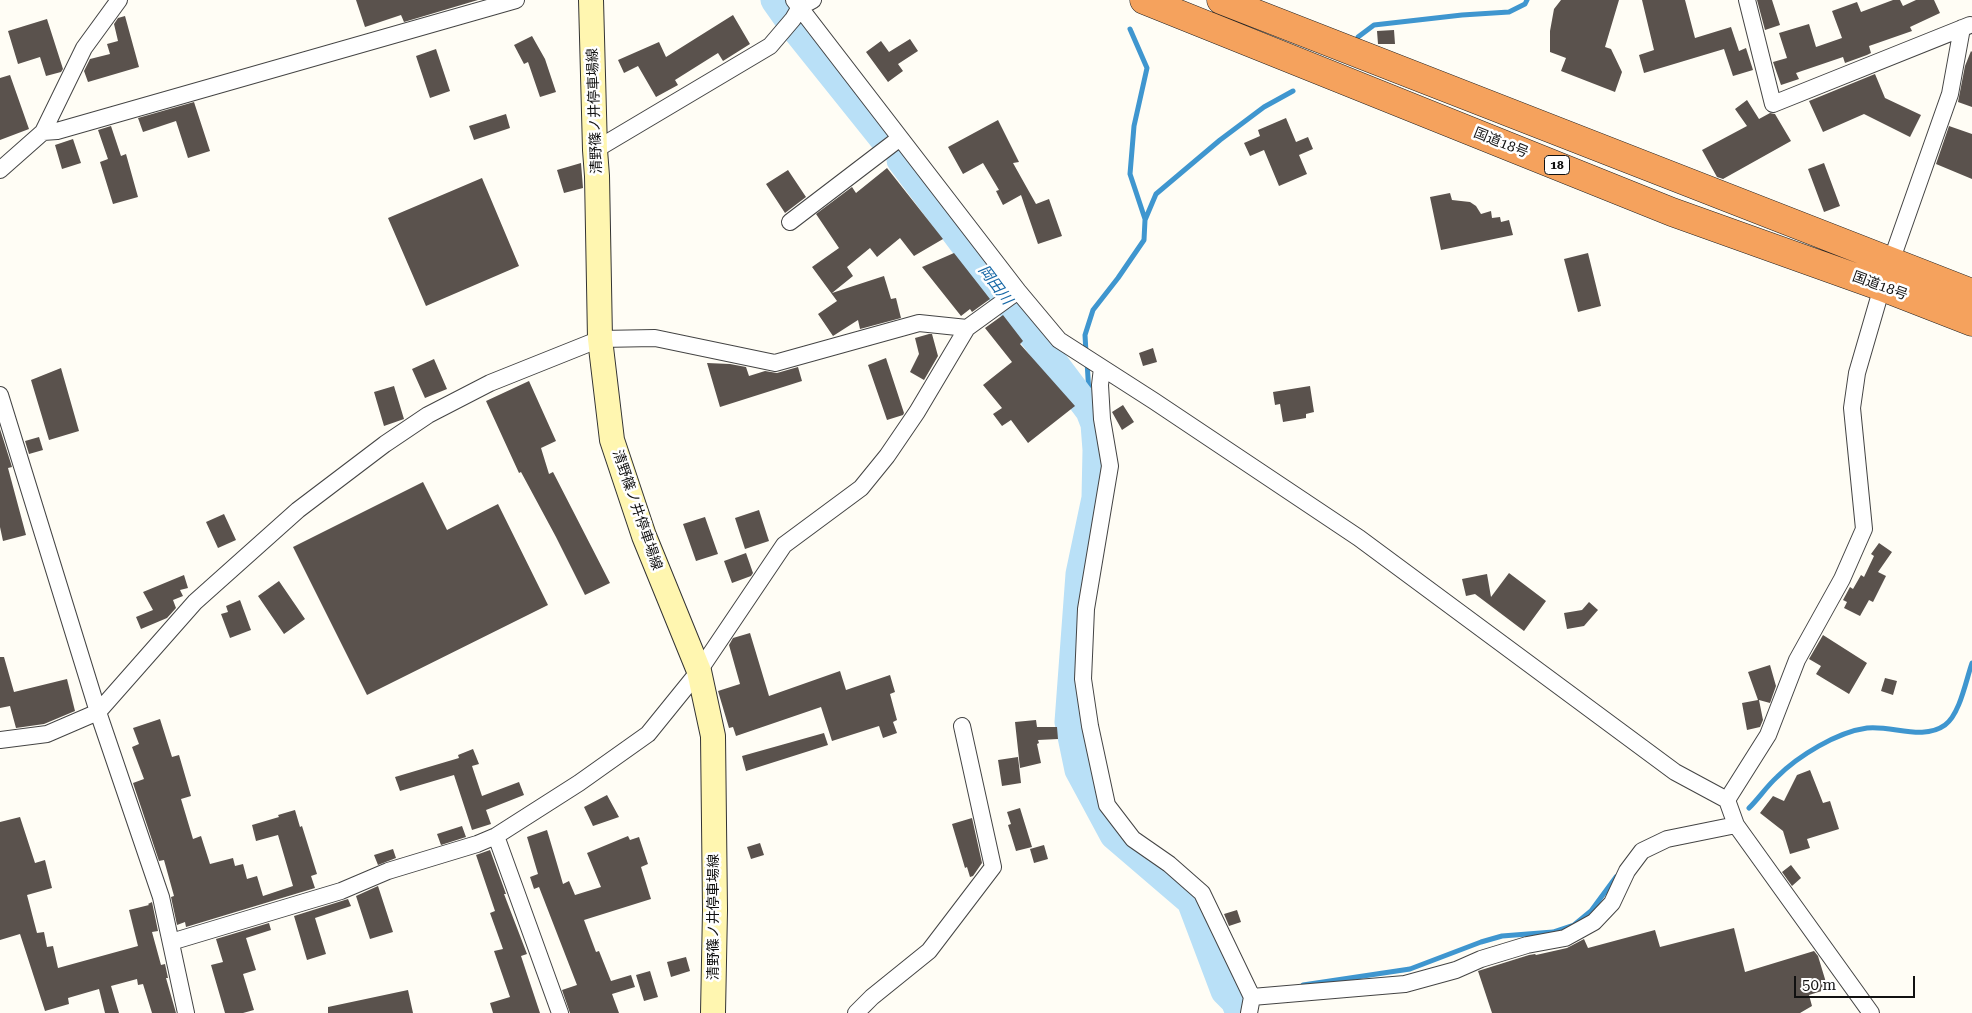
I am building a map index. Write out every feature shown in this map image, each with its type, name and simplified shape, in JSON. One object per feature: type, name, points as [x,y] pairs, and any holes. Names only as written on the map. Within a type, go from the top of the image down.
[{"type":"highway","name":"国道18号","points":[[1144,0],[1672,212],[1882,287],[1972,322]]},
{"type":"highway","name":"国道18号","points":[[1220,0],[1972,292]]},
{"type":"main road","name":"清野篠ノ井停車場線","points":[[591,0],[600,339],[612,440],[644,536],[699,671],[713,736],[715,910],[713,1013]]},
{"type":"street","points":[[0,170],[43,132],[84,48],[119,0]]},
{"type":"street","points":[[43,132],[57,131],[516,0]]},
{"type":"street","points":[[1747,0],[1773,104],[1967,26]]},
{"type":"street","points":[[595,150],[770,46],[798,11],[900,138],[1011,297],[1059,340],[1359,538],[1675,772],[1727,800],[1736,825],[1871,1013]]},
{"type":"street","points":[[1727,800],[1768,735],[1797,660],[1842,579],[1864,529],[1852,408],[1857,373],[1882,287],[1950,94],[1967,26]]},
{"type":"street","points":[[790,222],[900,138]]},
{"type":"street","points":[[171,942],[341,891],[388,871],[477,844],[496,836],[579,783],[648,734],[699,671],[784,545],[860,488],[887,456],[917,412],[967,328],[1011,297]]},
{"type":"street","points":[[0,740],[46,734],[98,712],[195,602],[298,510],[385,444],[428,415],[490,383],[600,339],[655,338],[775,363],[919,323],[967,328]]},
{"type":"street","points":[[1096,364],[1100,385],[1102,419],[1110,466],[1086,609],[1084,679],[1090,726],[1107,805],[1133,839],[1169,864],[1202,893],[1251,1005],[1405,984],[1456,970],[1481,958],[1565,938],[1594,922],[1612,903],[1627,871],[1642,851],[1667,839],[1736,825]]},
{"type":"street","points":[[0,395],[98,712],[161,897],[186,1013]]},
{"type":"street","points":[[856,1013],[872,997],[929,952],[993,867],[962,726]]},
{"type":"street","points":[[496,836],[560,1013]]},
{"type":"building","points":[[356,0],[478,0],[404,22],[401,15],[365,27]]},
{"type":"building","points":[[1561,0],[1619,0],[1605,47],[1611,49],[1622,72],[1615,92],[1561,71],[1566,58],[1550,52],[1550,31],[1554,9]]},
{"type":"building","points":[[1642,0],[1685,0],[1695,38],[1731,27],[1739,51],[1746,48],[1753,70],[1733,76],[1724,49],[1644,73],[1639,55],[1654,50]]},
{"type":"building","points":[[1757,0],[1772,0],[1780,25],[1765,30]]},
{"type":"building","points":[[1893,0],[1900,0],[1903,6],[1916,0],[1934,0],[1940,13],[1910,27],[1912,31],[1869,46],[1871,53],[1867,55],[1845,63],[1843,57],[1796,73],[1799,79],[1781,85],[1773,62],[1787,58],[1779,33],[1809,24],[1816,47],[1842,38],[1832,11],[1857,2],[1861,12]]},
{"type":"building","points":[[733,15],[750,44],[723,61],[718,53],[675,80],[678,85],[656,97],[638,66],[624,73],[618,60],[659,42],[666,57]]},
{"type":"building","points":[[125,16],[139,67],[88,82],[84,71],[90,59],[110,54],[107,44],[118,41],[114,24],[118,18]]},
{"type":"building","points":[[47,19],[63,69],[61,72],[46,76],[40,57],[18,64],[8,31]]},
{"type":"building","points":[[1394,30],[1395,44],[1378,44],[1377,31]]},
{"type":"building","points":[[532,36],[545,59],[556,92],[540,97],[528,62],[524,64],[514,45]]},
{"type":"building","points":[[910,39],[918,51],[898,64],[903,71],[888,82],[866,52],[881,41],[889,52]]},
{"type":"building","points":[[436,49],[450,91],[430,98],[416,56]]},
{"type":"building","points":[[1971,51],[1972,107],[1958,102],[1965,66]]},
{"type":"building","points":[[1875,74],[1885,98],[1921,115],[1910,137],[1864,114],[1823,132],[1809,101]]},
{"type":"building","points":[[10,75],[29,129],[0,140],[0,78]]},
{"type":"building","points":[[1747,100],[1759,119],[1770,113],[1775,114],[1791,141],[1723,179],[1717,177],[1702,150],[1747,126],[1735,109]]},
{"type":"building","points":[[194,102],[210,151],[188,158],[176,121],[143,132],[138,118]]},
{"type":"building","points":[[506,114],[510,128],[474,140],[469,126]]},
{"type":"building","points":[[1286,118],[1296,142],[1308,137],[1313,149],[1299,155],[1307,174],[1279,186],[1264,150],[1250,156],[1244,143],[1260,136],[1258,130]]},
{"type":"building","points":[[998,120],[1019,162],[1013,163],[1036,204],[1049,199],[1062,236],[1038,244],[1021,195],[1003,205],[996,191],[999,190],[983,163],[963,174],[948,147]]},
{"type":"building","points":[[111,126],[121,156],[126,154],[138,197],[113,204],[100,162],[108,159],[98,130]]},
{"type":"building","points":[[1949,126],[1972,134],[1972,179],[1936,164]]},
{"type":"building","points":[[73,139],[81,163],[62,169],[55,145]]},
{"type":"building","points":[[581,163],[583,188],[564,193],[557,170]]},
{"type":"building","points":[[1824,163],[1840,206],[1824,212],[1808,169]]},
{"type":"building","points":[[887,168],[943,239],[914,256],[900,238],[877,257],[870,248],[847,267],[853,276],[832,293],[884,276],[891,299],[896,298],[901,318],[860,329],[858,320],[833,336],[818,314],[837,301],[812,267],[839,248],[816,214],[852,187],[856,193]]},
{"type":"building","points":[[788,170],[806,197],[785,213],[766,184]]},
{"type":"building","points":[[482,178],[519,266],[426,306],[388,218]]},
{"type":"building","points":[[1450,193],[1452,200],[1470,202],[1476,206],[1481,214],[1491,211],[1492,218],[1500,217],[1501,222],[1509,220],[1513,235],[1441,250],[1430,197]]},
{"type":"building","points":[[954,253],[990,299],[972,312],[970,309],[961,316],[922,267]]},
{"type":"building","points":[[1588,253],[1601,306],[1578,312],[1564,259]]},
{"type":"building","points":[[1003,315],[1023,341],[1020,344],[1075,406],[1028,443],[1011,420],[1002,426],[993,414],[1002,408],[983,385],[1012,362],[985,328]]},
{"type":"building","points":[[932,334],[938,356],[924,380],[910,372],[919,354],[915,338]]},
{"type":"building","points":[[1153,348],[1157,362],[1143,366],[1139,353]]},
{"type":"building","points":[[886,358],[904,413],[887,420],[868,365]]},
{"type":"building","points":[[434,359],[447,389],[425,398],[412,369]]},
{"type":"building","points":[[707,363],[746,367],[749,376],[765,371],[777,373],[798,367],[802,381],[720,407]]},
{"type":"building","points":[[61,368],[79,431],[49,440],[31,380]]},
{"type":"building","points":[[529,381],[556,441],[541,448],[549,474],[553,472],[610,583],[585,595],[521,472],[519,473],[486,401]]},
{"type":"building","points":[[394,386],[404,419],[384,426],[374,392]]},
{"type":"building","points":[[1310,386],[1314,412],[1306,414],[1306,418],[1283,422],[1280,404],[1275,405],[1273,392]]},
{"type":"building","points":[[1123,405],[1134,422],[1122,430],[1112,412]]},
{"type":"building","points":[[0,429],[12,467],[8,468],[26,535],[3,541],[0,527]]},
{"type":"building","points":[[39,437],[43,450],[29,454],[25,441]]},
{"type":"building","points":[[423,482],[447,530],[498,504],[548,605],[367,695],[293,547]]},
{"type":"building","points":[[759,510],[769,541],[745,549],[735,518]]},
{"type":"building","points":[[224,514],[236,540],[218,548],[206,522]]},
{"type":"building","points":[[705,517],[718,554],[696,561],[683,524]]},
{"type":"building","points":[[1879,543],[1892,552],[1878,572],[1886,576],[1873,602],[1869,600],[1860,616],[1844,608],[1847,602],[1843,600],[1850,587],[1853,589],[1861,575],[1864,577],[1874,556],[1871,554]]},
{"type":"building","points":[[746,553],[753,573],[751,576],[732,583],[724,561]]},
{"type":"building","points":[[1509,573],[1546,601],[1524,631],[1475,594],[1466,596],[1462,579],[1487,574],[1491,597]]},
{"type":"building","points":[[184,575],[188,588],[180,590],[183,596],[173,600],[176,608],[167,618],[141,629],[136,617],[153,610],[143,592]]},
{"type":"building","points":[[279,581],[305,619],[284,634],[258,596]]},
{"type":"building","points":[[240,600],[251,630],[230,638],[221,614],[228,612],[226,606]]},
{"type":"building","points":[[1589,602],[1598,610],[1584,626],[1567,629],[1564,613],[1582,610]]},
{"type":"building","points":[[750,633],[769,696],[840,671],[846,690],[890,675],[895,692],[890,694],[897,720],[893,722],[897,733],[883,738],[879,726],[832,741],[821,707],[736,736],[733,727],[729,728],[718,691],[740,684],[729,645],[733,638]]},
{"type":"building","points":[[1823,635],[1867,663],[1849,694],[1816,674],[1821,666],[1809,659]]},
{"type":"building","points":[[0,657],[4,657],[14,692],[67,679],[75,711],[44,724],[16,728],[10,706],[0,708]]},
{"type":"building","points":[[1770,665],[1776,686],[1770,703],[1759,700],[1763,720],[1760,727],[1747,730],[1742,703],[1758,700],[1748,672]]},
{"type":"building","points":[[1885,678],[1897,681],[1893,695],[1881,691]]},
{"type":"building","points":[[160,719],[172,757],[179,755],[191,796],[181,799],[193,839],[201,836],[210,864],[233,858],[235,866],[243,864],[247,879],[257,876],[263,896],[293,886],[278,835],[256,841],[252,825],[295,810],[317,874],[311,876],[315,888],[186,927],[185,922],[177,925],[171,897],[174,896],[164,860],[159,861],[133,783],[144,779],[132,747],[139,744],[133,728]]},
{"type":"building","points":[[1036,720],[1037,727],[1057,727],[1058,739],[1038,740],[1039,743],[1037,744],[1041,763],[1020,768],[1015,722]]},
{"type":"building","points":[[824,733],[828,745],[746,771],[742,756]]},
{"type":"building","points":[[473,749],[479,764],[472,766],[482,796],[519,782],[524,795],[486,810],[491,824],[472,830],[454,775],[400,791],[395,777],[459,758],[458,755]]},
{"type":"building","points":[[1018,757],[1021,783],[1002,786],[998,760]]},
{"type":"building","points":[[1810,770],[1823,803],[1830,801],[1839,829],[1807,839],[1810,848],[1790,854],[1783,831],[1760,813],[1773,796],[1784,801],[1797,775]]},
{"type":"building","points":[[607,795],[619,817],[593,826],[584,807]]},
{"type":"building","points":[[1020,808],[1032,847],[1016,851],[1008,825],[1011,824],[1007,812]]},
{"type":"building","points":[[20,817],[35,863],[45,860],[52,888],[27,895],[37,933],[44,932],[47,947],[53,946],[58,968],[138,946],[129,910],[149,905],[152,902],[158,931],[152,932],[161,965],[165,964],[168,978],[166,978],[176,1013],[152,1013],[143,984],[138,985],[137,979],[111,986],[119,1013],[105,1013],[99,989],[68,998],[69,1004],[45,1011],[20,934],[0,940],[0,822]]},
{"type":"building","points":[[972,818],[982,863],[973,876],[970,877],[967,867],[965,868],[952,824]]},
{"type":"building","points":[[462,826],[466,837],[441,845],[437,834]]},
{"type":"building","points":[[547,830],[563,884],[569,881],[575,895],[601,887],[587,853],[628,836],[630,840],[639,837],[648,864],[641,867],[651,899],[584,920],[596,952],[599,951],[611,981],[631,975],[635,987],[612,994],[619,1013],[570,1013],[562,990],[577,985],[539,887],[534,889],[530,877],[538,874],[527,837]]},
{"type":"building","points":[[760,843],[764,855],[751,859],[747,847]]},
{"type":"building","points":[[1044,845],[1048,859],[1034,863],[1030,849]]},
{"type":"building","points":[[393,849],[396,858],[378,865],[374,855]]},
{"type":"building","points":[[490,850],[506,894],[504,894],[527,954],[521,956],[540,1013],[493,1013],[490,1003],[510,997],[494,951],[503,949],[490,913],[495,911],[476,855]]},
{"type":"building","points":[[1791,865],[1801,878],[1792,886],[1782,872]]},
{"type":"building","points":[[378,886],[393,932],[370,939],[356,896]]},
{"type":"building","points":[[348,899],[351,906],[315,918],[326,954],[307,960],[294,916]]},
{"type":"building","points":[[1237,910],[1241,922],[1229,926],[1224,914]]},
{"type":"building","points":[[269,923],[271,930],[246,938],[256,970],[243,974],[254,1010],[243,1013],[225,1013],[211,965],[223,962],[216,939]]},
{"type":"building","points":[[1734,928],[1745,972],[1814,951],[1818,956],[1828,989],[1809,995],[1812,1006],[1800,1013],[1492,1013],[1478,971],[1529,955],[1567,948],[1584,939],[1588,948],[1655,930],[1660,947]]},
{"type":"building","points":[[686,957],[690,971],[671,977],[667,962]]},
{"type":"building","points":[[650,971],[658,997],[644,1001],[636,975]]},
{"type":"building","points":[[408,990],[413,1013],[328,1013],[328,1007]]},
{"type":"waterway","name":"岡田川","points":[[775,0],[794,27],[883,138]]},
{"type":"waterway","points":[[1358,37],[1374,25],[1462,15],[1509,12],[1525,4],[1527,0]]},
{"type":"waterway","points":[[1130,29],[1147,68],[1134,126],[1130,174],[1145,219]]},
{"type":"waterway","points":[[1086,353],[1085,335],[1093,310],[1144,240],[1145,220],[1156,194],[1220,140],[1264,107],[1293,91]]},
{"type":"waterway","points":[[901,160],[1090,411],[1095,424],[1097,450],[1096,498],[1080,574],[1069,722],[1079,770],[1114,835],[1191,901],[1225,991],[1235,1001],[1240,1013]]},
{"type":"waterway","points":[[1087,361],[1090,411]]},
{"type":"waterway","points":[[1749,808],[1773,781],[1796,761],[1819,746],[1843,734],[1867,728],[1927,732],[1945,725],[1959,705],[1972,663]]},
{"type":"waterway","points":[[1303,985],[1410,969],[1502,936],[1553,932],[1574,925],[1591,911],[1616,877]]}]
